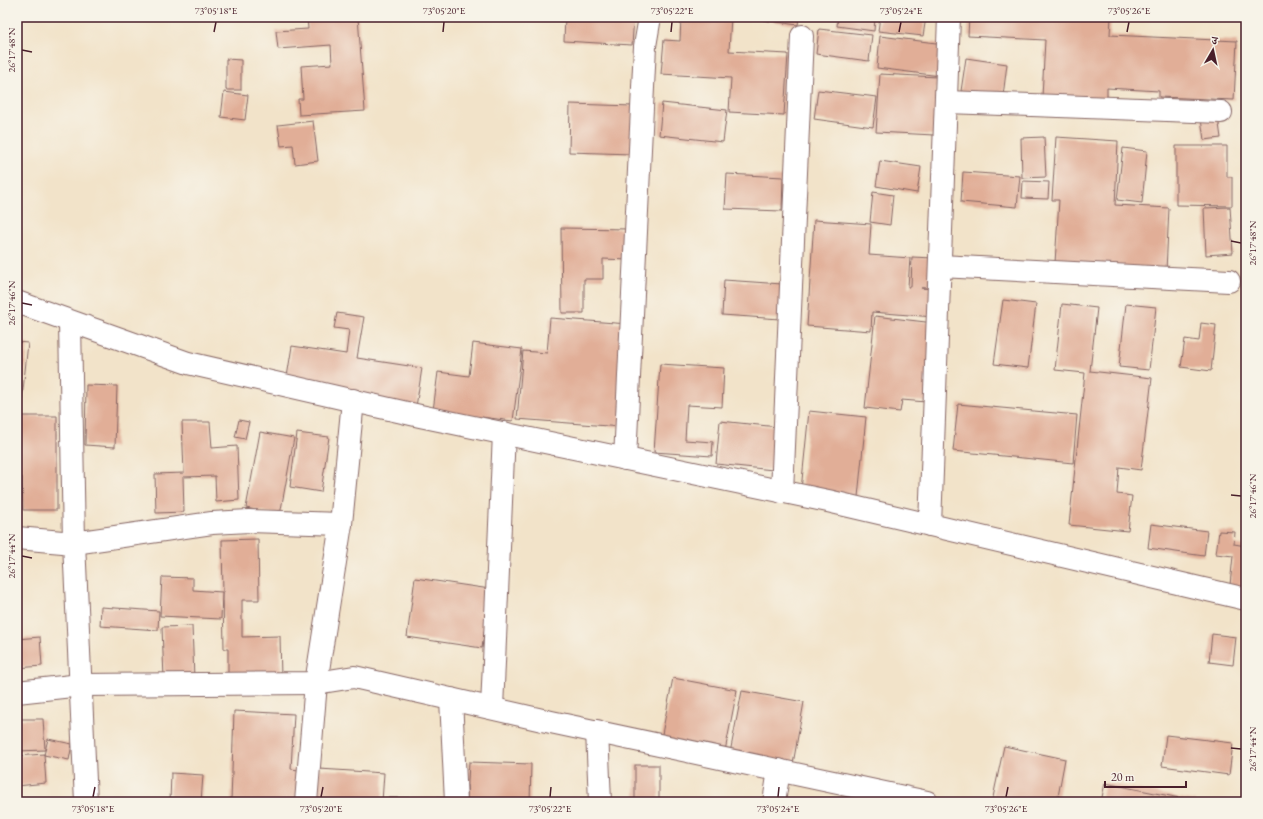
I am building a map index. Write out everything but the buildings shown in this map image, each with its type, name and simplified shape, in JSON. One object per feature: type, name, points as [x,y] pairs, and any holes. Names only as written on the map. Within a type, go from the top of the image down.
[{"type":"street","points":[[625,459],[645,46],[650,17]]},
{"type":"street","points":[[930,525],[949,17]]},
{"type":"street","points":[[782,492],[802,36]]},
{"type":"street","points":[[946,102],[1221,112]]},
{"type":"street","points":[[940,266],[1229,281]]},
{"type":"street","points":[[17,302],[188,363],[930,525],[1246,599]]},
{"type":"street","points":[[70,322],[74,542],[86,802]]},
{"type":"street","points":[[306,802],[316,683],[341,524],[353,400]]},
{"type":"street","points":[[492,708],[504,433]]},
{"type":"street","points":[[17,538],[74,542],[212,523],[241,521],[341,524]]},
{"type":"street","points":[[17,692],[81,685],[316,683],[354,677],[923,802]]},
{"type":"street","points":[[451,699],[456,802]]},
{"type":"street","points":[[597,731],[600,802]]},
{"type":"street","points":[[774,802],[779,770]]}]
